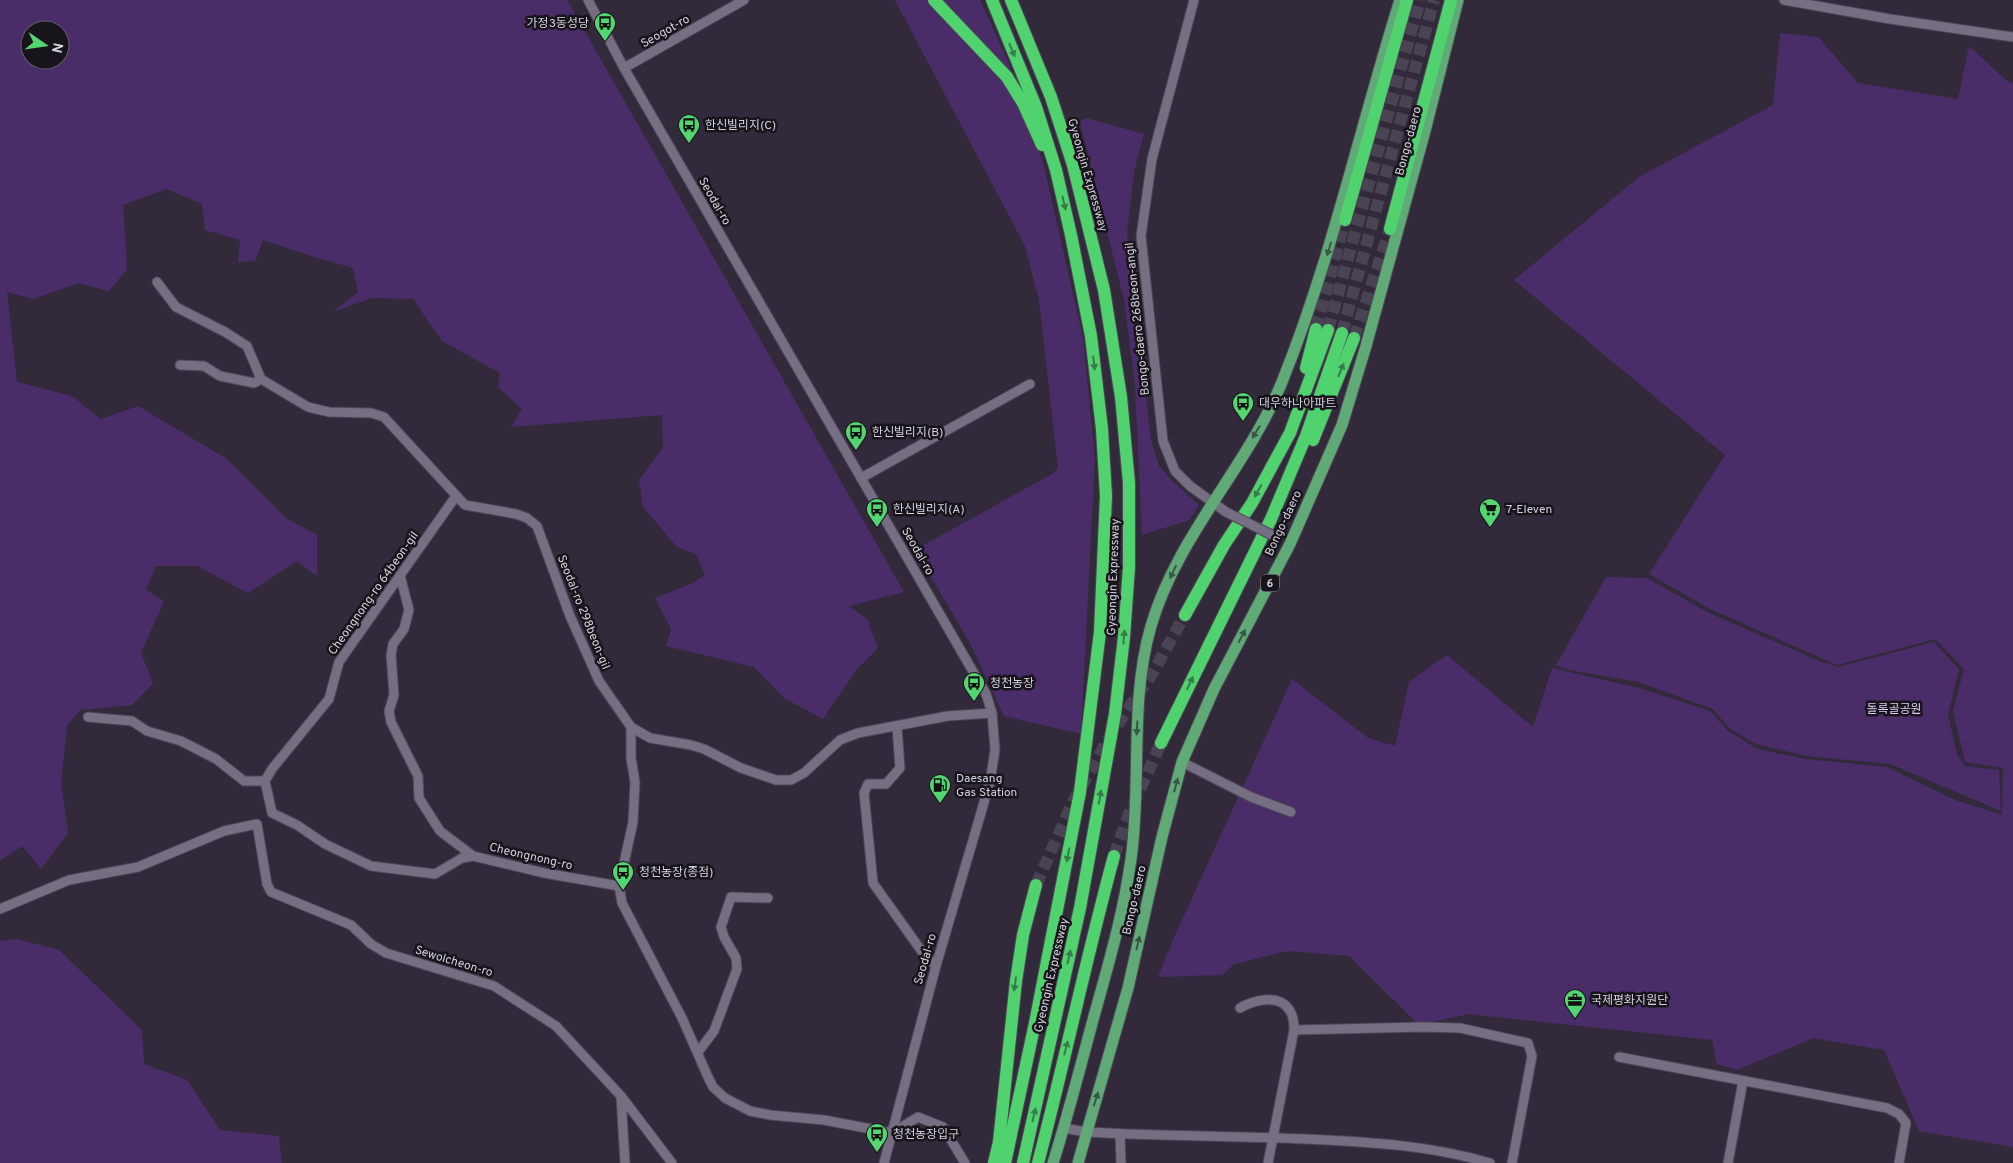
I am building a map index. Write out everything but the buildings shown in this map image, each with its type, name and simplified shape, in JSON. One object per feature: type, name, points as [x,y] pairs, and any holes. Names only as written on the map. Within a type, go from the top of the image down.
[{"type":"highway","points":[[934,0],[1007,77],[1023,103],[1037,137],[1056,170]]},
{"type":"highway","name":"Gyeongin Expressway","points":[[1011,0],[1050,97],[1073,164],[1104,290],[1121,397],[1129,483],[1129,566],[1124,637],[1115,714],[1080,908],[1023,1163]]},
{"type":"highway","points":[[1345,220],[1407,0]]},
{"type":"highway","points":[[1390,229],[1451,0]]},
{"type":"highway","name":"Gyeongin Expressway","points":[[993,2],[1036,107],[1056,170],[1072,235],[1091,336],[1102,429],[1106,496],[1105,561],[1098,651],[1080,792],[1035,1023],[1005,1163]]},
{"type":"highway","points":[[1185,615],[1224,545],[1252,503],[1290,433],[1322,329]]},
{"type":"highway","name":"Bongo-daero","points":[[1162,743],[1271,519],[1303,444],[1342,333]]},
{"type":"highway","points":[[1222,618],[1234,606],[1273,529],[1312,443],[1354,338]]},
{"type":"highway","points":[[1038,1163],[1095,923],[1114,856]]},
{"type":"highway","points":[[994,1163],[999,1142],[1010,1021],[1017,972],[1023,935],[1036,885]]},
{"type":"main road","name":"Bongo-daero","points":[[1053,1163],[1120,921],[1136,820],[1138,708],[1143,662],[1151,628],[1160,598],[1189,540],[1261,425],[1281,384],[1321,274],[1400,0]]},
{"type":"main road","name":"Bongo-daero","points":[[1078,1163],[1128,988],[1162,837],[1182,762],[1214,689],[1290,544],[1342,425],[1426,131],[1458,0]]},
{"type":"street","name":"Seodal-ro","points":[[588,0],[624,68],[986,694],[992,713],[995,750],[990,782],[936,966],[884,1163]]},
{"type":"street","name":"Seogot-ro","points":[[624,68],[744,0]]},
{"type":"street","name":"Bongo-daero 268beon-angil","points":[[1194,0],[1152,159],[1141,236],[1163,441],[1175,471],[1190,486],[1226,512],[1290,544]]},
{"type":"street","points":[[1784,0],[2013,37]]},
{"type":"street","points":[[157,282],[176,307],[226,332],[248,346],[261,379],[254,383],[220,376],[204,366],[180,365]]},
{"type":"street","name":"Seodal-ro 298beon-gil","points":[[261,379],[308,406],[329,412],[371,413],[384,417],[465,505],[516,514],[527,518],[536,526],[570,616],[599,681],[631,727],[650,738],[691,745],[704,749],[740,768],[776,780],[791,780],[804,773],[840,740],[858,733],[948,716],[992,713]]},
{"type":"street","points":[[862,478],[1030,384]]},
{"type":"street","name":"Cheongnong-ro 64beon-gil","points":[[265,781],[272,769],[329,699],[338,662],[456,496]]},
{"type":"street","points":[[400,575],[409,610],[404,629],[393,644],[391,655],[394,695],[390,710],[391,722],[418,776],[419,798],[440,831],[473,856]]},
{"type":"street","points":[[0,909],[70,880],[138,867],[224,832],[257,824],[272,813],[265,781],[244,781],[216,759],[181,741],[147,731],[132,721],[88,717]]},
{"type":"street","points":[[631,727],[631,758],[635,782],[633,822],[619,886],[622,903],[698,1052],[713,1087],[725,1098],[737,1105],[770,1115],[824,1120],[892,1133],[918,1117],[943,1127],[965,1163]]},
{"type":"street","points":[[897,727],[900,768],[886,784],[868,784],[864,793],[874,883],[923,953],[936,966]]},
{"type":"street","points":[[1182,762],[1251,797],[1291,812]]},
{"type":"street","name":"Cheongnong-ro","points":[[272,813],[297,825],[325,844],[371,866],[435,874],[462,858],[473,856],[544,873],[619,886]]},
{"type":"street","name":"Sewolcheon-ro","points":[[257,824],[267,884],[271,892],[351,925],[371,944],[386,953],[494,986],[556,1026],[621,1096],[672,1163]]},
{"type":"street","points":[[698,1052],[714,1031],[737,970],[736,958],[724,937],[721,927],[731,897],[768,898]]},
{"type":"street","points":[[1240,1008],[1261,999],[1282,1003],[1292,1013],[1294,1030],[1268,1163]]},
{"type":"street","points":[[1294,1030],[1460,1028],[1528,1043],[1532,1056],[1512,1163]]},
{"type":"street","points":[[1618,1057],[1894,1110],[1906,1123],[1900,1163]]},
{"type":"street","points":[[1728,1163],[1743,1080]]},
{"type":"street","points":[[621,1096],[625,1163]]},
{"type":"street","points":[[1064,1128],[1086,1132],[1120,1134],[1273,1138],[1404,1145],[1438,1150],[1490,1163]]},
{"type":"street","points":[[1120,1134],[1121,1163]]},
{"type":"green space","points":[[0,0],[567,0],[904,592],[849,606],[867,619],[878,648],[856,670],[823,719],[784,698],[754,667],[666,646],[671,629],[655,598],[691,584],[705,575],[696,554],[677,547],[643,507],[639,480],[663,447],[662,415],[511,427],[522,409],[498,387],[500,373],[442,341],[413,299],[372,298],[333,312],[358,292],[353,268],[263,240],[255,261],[238,262],[240,240],[205,230],[202,204],[166,189],[123,205],[127,269],[109,291],[78,283],[34,299],[7,292],[17,382],[72,396],[101,419],[138,406],[227,459],[286,518],[317,535],[317,576],[297,561],[248,593],[197,566],[156,566],[146,590],[164,601],[141,653],[153,683],[132,705],[80,710],[67,726],[61,782],[68,833],[41,869],[22,846],[0,861]]},
{"type":"green space","points":[[895,0],[980,0],[1010,66],[1044,166],[1083,338],[1095,459],[1081,734],[1004,716],[970,643],[915,550],[1052,474],[1058,468],[1039,300],[1025,246]]},
{"type":"green space","points":[[1780,33],[1818,37],[1858,83],[1958,99],[1969,46],[2008,82],[2013,83],[2013,1147],[1919,1131],[1884,1050],[1813,1038],[1737,1070],[1717,1064],[1712,1040],[1468,1014],[1419,1025],[1349,956],[1288,951],[1234,964],[1222,975],[1158,977],[1172,942],[1292,679],[1368,738],[1395,746],[1409,682],[1447,655],[1533,727],[1552,668],[1639,688],[1710,711],[1727,730],[1757,749],[1806,759],[1887,767],[1955,800],[2002,815],[2003,768],[1965,762],[1953,711],[1964,669],[1935,639],[1837,665],[1710,609],[1649,574],[1725,455],[1514,280],[1639,177],[1773,105]]},
{"type":"green space","points":[[1086,118],[1144,134],[1134,172],[1127,233],[1151,440],[1159,466],[1172,481],[1199,505],[1189,520],[1142,535],[1135,385],[1124,300],[1080,121]]},
{"type":"green space","name":"돌록골공원","points":[[1606,577],[1647,578],[1707,612],[1819,661],[1838,667],[1934,642],[1959,669],[1948,715],[1957,754],[1965,766],[1999,770],[2001,811],[1890,764],[1806,756],[1756,744],[1729,728],[1713,709],[1638,682],[1569,670],[1556,665]]},
{"type":"green space","points":[[16,939],[59,950],[142,1030],[144,1064],[187,1080],[220,1130],[279,1136],[282,1163],[0,1163],[0,941]]},
{"type":"tunnel","points":[[1328,330],[1420,0]]},
{"type":"tunnel","points":[[1342,333],[1434,0]]},
{"type":"tunnel","points":[[1316,329],[1345,220]]},
{"type":"tunnel","points":[[1354,338],[1390,229]]},
{"type":"tunnel","points":[[1036,885],[1073,802],[1111,734],[1152,674],[1185,615]]},
{"type":"tunnel","points":[[1114,856],[1129,814],[1161,743]]},
{"type":"place","name":"가정3동성당","points":[[605,42]]},
{"type":"place","name":"한신빌리지(C)","points":[[689,144]]},
{"type":"place","name":"대우하나아파트","points":[[1243,422]]},
{"type":"place","name":"한신빌리지(B)","points":[[856,451]]},
{"type":"place","name":"한신빌리지(A)","points":[[877,528]]},
{"type":"place","name":"7-Eleven","points":[[1490,528]]},
{"type":"place","name":"청천농장","points":[[974,702]]},
{"type":"place","name":"Daesang Gas Station","points":[[940,804]]},
{"type":"place","name":"청천농장(종점)","points":[[623,891]]},
{"type":"place","name":"국제평화지원단","points":[[1575,1019]]},
{"type":"place","name":"청천농장입구","points":[[877,1153]]}]
